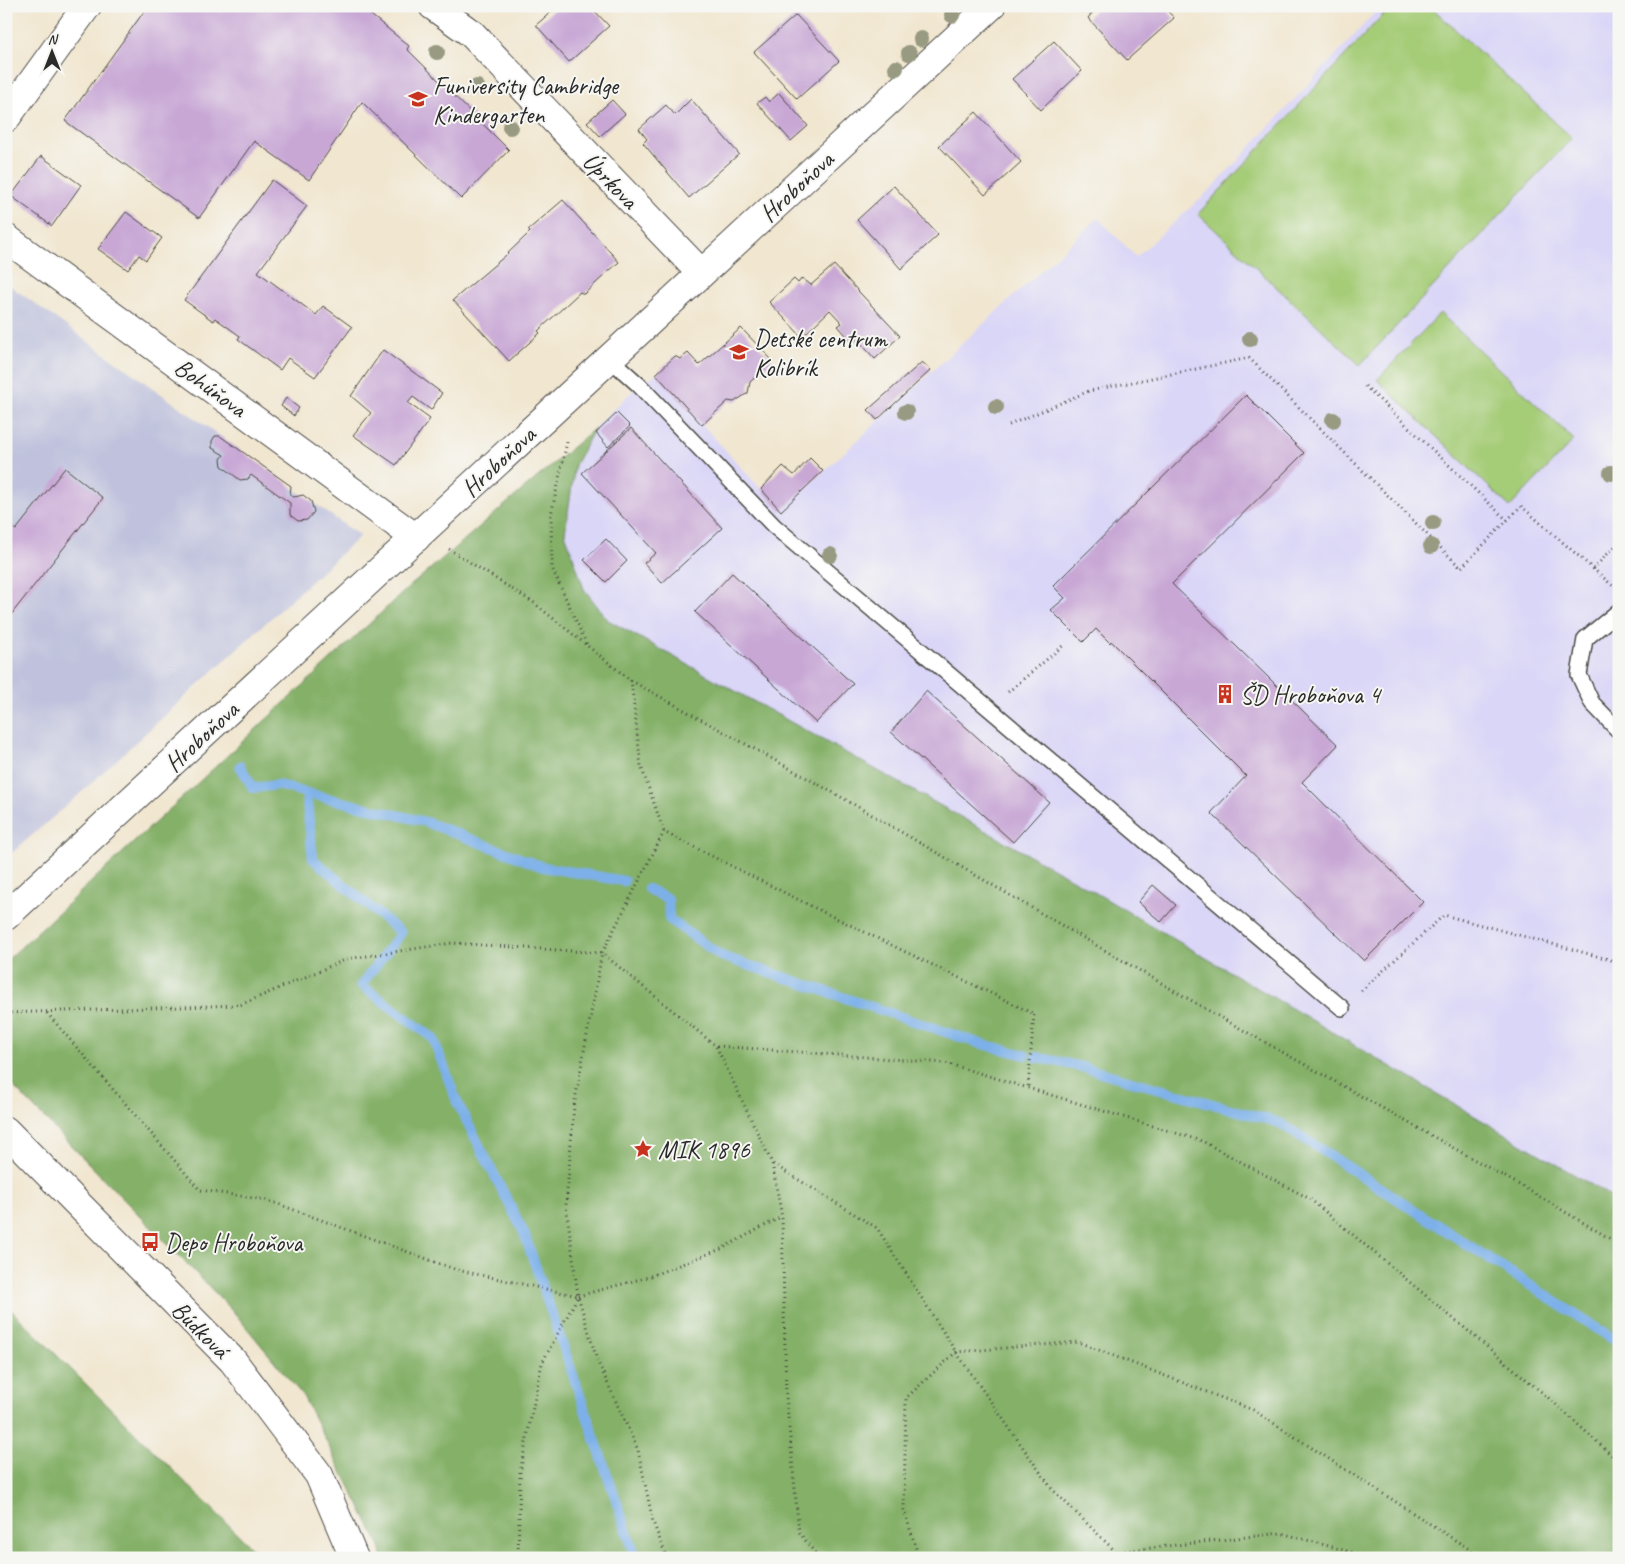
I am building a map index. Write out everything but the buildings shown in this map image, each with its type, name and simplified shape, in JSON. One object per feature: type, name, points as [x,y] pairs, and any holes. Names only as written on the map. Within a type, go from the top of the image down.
[{"type":"street","points":[[6,118],[87,6]]},
{"type":"street","name":"Úprkova","points":[[433,6],[472,34],[700,273]]},
{"type":"street","name":"Hroboňova","points":[[6,916],[991,6]]},
{"type":"street","name":"Bohúňova","points":[[6,238],[416,538]]},
{"type":"street","name":"Búdková","points":[[6,1131],[233,1361],[319,1474],[354,1558]]},
{"type":"lane","points":[[609,358],[639,385],[774,526],[1342,1008]]},
{"type":"lane","points":[[1619,611],[1585,639],[1579,675],[1592,703],[1619,731]]},
{"type":"path","points":[[1010,425],[1088,391],[1249,358],[1461,568],[1522,506],[1619,592]]},
{"type":"path","points":[[1365,386],[1507,520]]},
{"type":"path","points":[[568,439],[551,515],[552,568],[587,645]]},
{"type":"path","points":[[1593,569],[1619,542]]},
{"type":"path","points":[[449,548],[534,603],[630,680],[834,793],[1218,1016],[1499,1174],[1619,1244]]},
{"type":"path","points":[[989,708],[1065,644]]},
{"type":"path","points":[[630,680],[642,766],[664,832],[825,914],[1034,1014],[1028,1088]]},
{"type":"path","points":[[664,832],[602,953],[574,1106],[566,1205],[578,1296],[597,1360],[638,1450],[653,1522],[668,1558]]},
{"type":"path","points":[[1342,1008],[1444,915],[1619,962]]},
{"type":"path","points":[[6,1013],[240,1005],[348,959],[452,943],[602,953],[716,1046],[772,1163],[782,1217],[786,1396],[799,1532],[819,1558]]},
{"type":"path","points":[[46,1013],[200,1190],[267,1200],[457,1270],[578,1296],[648,1277],[721,1249],[782,1217]]},
{"type":"path","points":[[716,1046],[946,1063],[1202,1141],[1310,1199],[1521,1375],[1619,1462]]},
{"type":"path","points":[[772,1163],[877,1228],[956,1352],[1052,1489],[1116,1552],[1127,1558]]},
{"type":"path","points":[[518,1558],[520,1472],[542,1363],[578,1296]]},
{"type":"path","points":[[919,1558],[904,1510],[906,1398],[956,1352],[1078,1342],[1253,1410],[1483,1558]]},
{"type":"path","points":[[1116,1552],[1281,1533],[1373,1558]]},
{"type":"path","points":[[1114,1558],[1116,1552]]},
{"type":"shaded area","points":[[1381,6],[1619,6],[1619,1205],[1082,898],[606,619],[582,586],[571,559],[565,533],[566,493],[577,456],[593,429],[639,385],[656,374],[781,511],[1098,218],[1136,257],[1213,187]]},
{"type":"shaded area","points":[[6,283],[360,536],[73,800],[6,858]]},
{"type":"green space","points":[[1391,6],[1430,6],[1572,138],[1360,365],[1198,214]]},
{"type":"green space","points":[[1440,313],[1574,440],[1510,507],[1377,380]]},
{"type":"green space","points":[[595,428],[575,465],[565,533],[584,589],[608,620],[1079,883],[1619,1201],[1619,1558],[383,1558],[379,1544],[303,1396],[232,1310],[6,1079],[6,961],[409,587]]},
{"type":"green space","points":[[6,1305],[262,1558],[6,1558]]},
{"type":"waterway","points":[[240,766],[253,788],[278,785],[426,822],[543,867],[624,881]]},
{"type":"waterway","points":[[306,793],[313,859],[401,933],[361,985],[433,1038],[457,1102],[524,1233],[636,1558]]},
{"type":"waterway","points":[[648,889],[668,899],[669,919],[721,956],[978,1043],[1025,1055]]},
{"type":"waterway","points":[[1036,1057],[1082,1067],[1280,1123],[1619,1343]]},
{"type":"place","name":"Funiversity Cambridge Kindergarten","points":[[418,99]]},
{"type":"place","name":"Detské centrum Kolibrík","points":[[739,352]]},
{"type":"place","name":"ŠD Hroboňova 4","points":[[1225,694]]},
{"type":"place","name":"MIK 1896","points":[[643,1149]]},
{"type":"place","name":"Depo Hroboňova","points":[[150,1242]]}]
